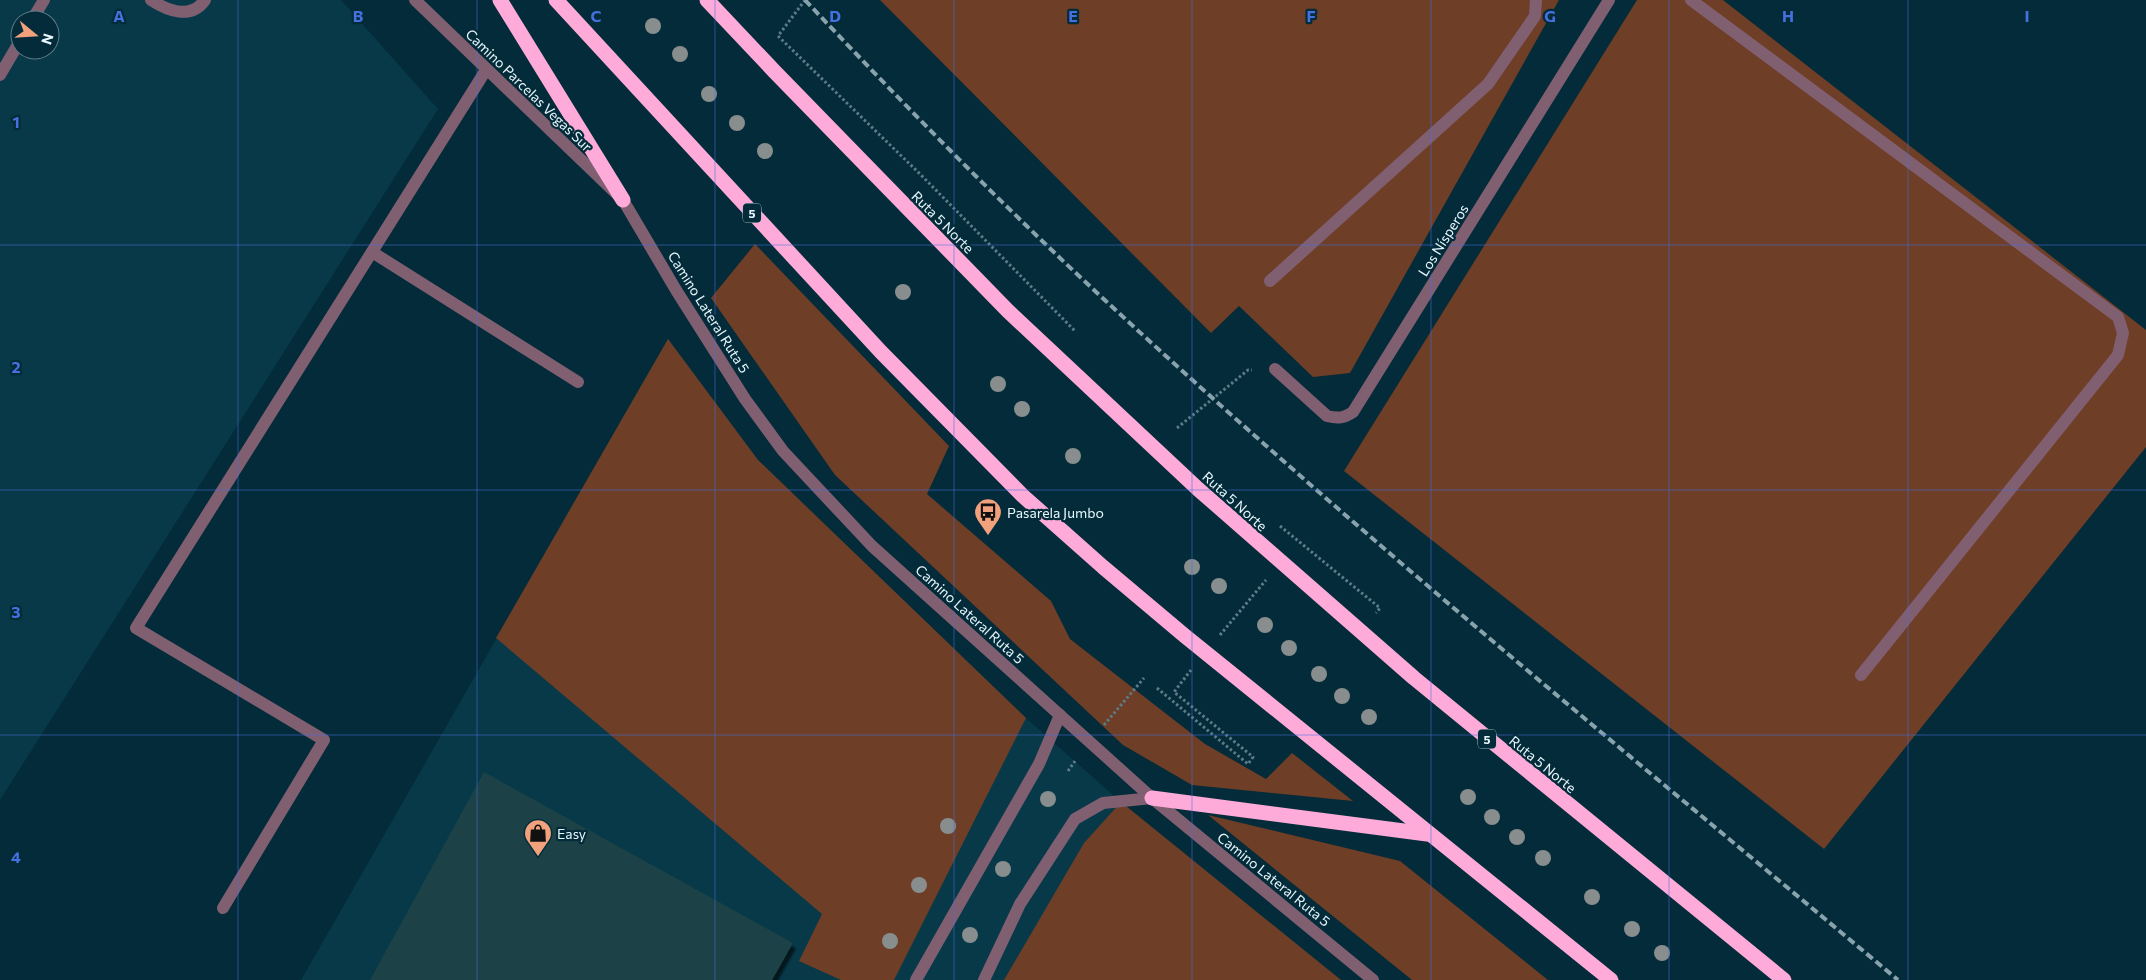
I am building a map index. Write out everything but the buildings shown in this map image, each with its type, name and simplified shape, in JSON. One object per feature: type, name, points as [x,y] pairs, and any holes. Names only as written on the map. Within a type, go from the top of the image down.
[{"type":"highway","points":[[500,0],[623,200]]},
{"type":"highway","name":"5","points":[[556,0],[881,352],[1023,496],[1177,630],[1610,980]]},
{"type":"highway","name":"Ruta 5 Norte","points":[[708,0],[774,71],[1008,311],[1198,489],[1414,678],[1784,980]]},
{"type":"highway","points":[[1152,798],[1427,834]]},
{"type":"street","points":[[151,0],[172,10],[184,12],[200,7],[205,0]]},
{"type":"street","name":"Camino Parcelas Vegas Sur","points":[[414,0],[623,200]]},
{"type":"street","points":[[1270,281],[1488,84],[1535,16],[1536,0]]},
{"type":"street","name":"Los Nísperos","points":[[1276,369],[1328,416],[1337,419],[1346,417],[1353,412],[1609,0]]},
{"type":"street","points":[[1691,0],[2118,317],[2123,333],[2118,355],[1861,675]]},
{"type":"street","points":[[0,76],[10,58]]},
{"type":"street","points":[[223,908],[324,740],[136,628],[486,70]]},
{"type":"street","name":"Camino Lateral Ruta 5","points":[[623,200],[740,391],[783,451],[872,546],[1152,798],[1373,980]]},
{"type":"street","points":[[372,252],[578,382]]},
{"type":"street","points":[[916,980],[1039,764],[1060,715]]},
{"type":"street","points":[[984,980],[1020,904],[1075,819],[1103,803],[1152,798]]},
{"type":"path","points":[[805,0],[778,36],[921,175],[1075,331]]},
{"type":"path","points":[[1176,428],[1248,370],[1276,369]]},
{"type":"path","points":[[1274,520],[1380,608],[1372,620]]},
{"type":"path","points":[[1216,640],[1270,574]]},
{"type":"path","points":[[1157,688],[1248,764],[1253,758],[1174,692],[1192,669]]},
{"type":"path","points":[[1090,742],[1144,678]]},
{"type":"shaded area","points":[[0,0],[341,0],[438,109],[0,800]]},
{"type":"shaded area","points":[[880,0],[1559,0],[1350,373],[1313,377],[1239,306],[1211,333]]},
{"type":"shaded area","points":[[1637,0],[1723,0],[2146,330],[2146,447],[1824,849],[1344,471]]},
{"type":"shaded area","points":[[755,244],[949,446],[927,494],[1051,601],[1070,639],[1205,744],[1266,779],[1292,753],[1353,801],[1192,785],[1123,745],[835,475],[711,298]]},
{"type":"shaded area","points":[[668,339],[758,460],[1026,718],[1121,802],[1341,980],[301,980]]},
{"type":"shaded area","points":[[668,339],[758,460],[1026,718],[894,980],[841,980],[799,961],[822,914],[496,638]]},
{"type":"shaded area","points":[[1121,802],[1341,980],[1004,980],[1084,843]]},
{"type":"shaded area","points":[[1208,815],[1400,861],[1548,980],[1412,980]]},
{"type":"railway","points":[[805,0],[992,192],[1108,303],[1301,477],[1498,646],[1898,980]]},
{"type":"place","name":"Pasarela Jumbo","points":[[988,536]]},
{"type":"place","name":"Easy","points":[[538,857]]}]
